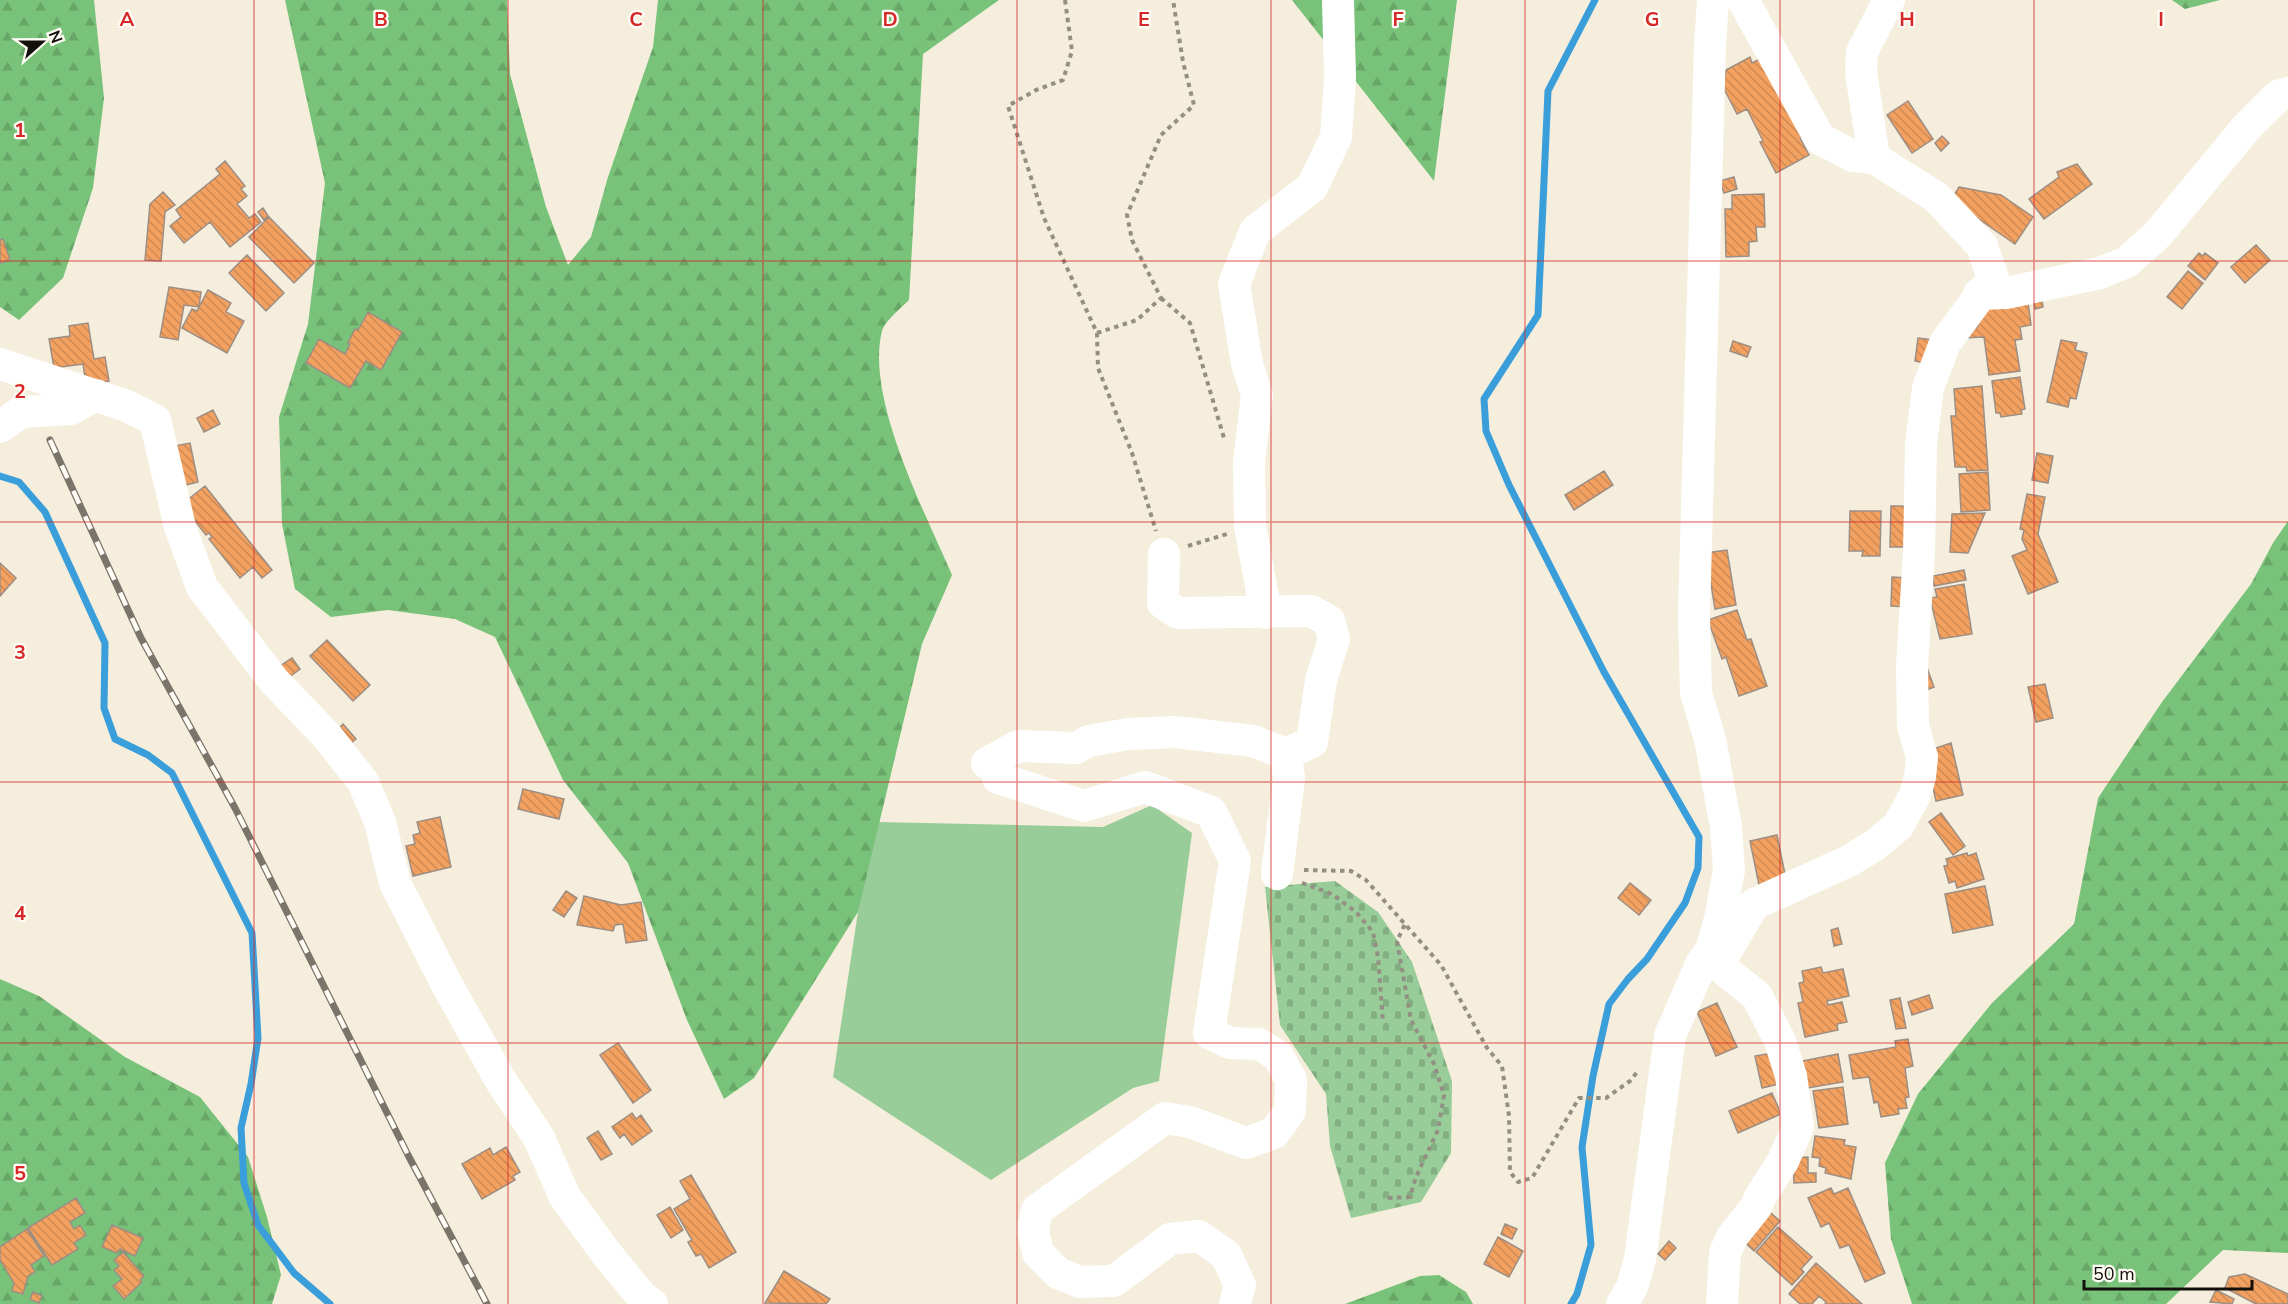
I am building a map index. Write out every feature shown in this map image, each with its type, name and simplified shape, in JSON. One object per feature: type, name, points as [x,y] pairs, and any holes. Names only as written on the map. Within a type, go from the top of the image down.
[{"type":"street","points":[[1266,613],[1250,526],[1249,462],[1257,396],[1247,363],[1234,284],[1255,231],[1312,187],[1336,137],[1340,78],[1338,0]]},
{"type":"street","points":[[1622,1304],[1632,1287],[1640,1259],[1670,1036],[1706,957],[1720,919],[1729,870],[1726,826],[1710,739],[1696,693],[1694,614],[1713,0]]},
{"type":"street","points":[[1706,957],[1722,958],[1754,904],[1850,861],[1875,845],[1898,826],[1915,795],[1922,757],[1913,726],[1912,666],[1919,552],[1921,444],[1928,388],[1945,343],[1993,278],[1982,246],[1936,197],[1874,158],[1853,156],[1820,139],[1743,0]]},
{"type":"street","points":[[1874,158],[1861,72],[1862,52],[1888,0]]},
{"type":"street","points":[[1979,294],[2006,293],[2100,273],[2127,262],[2158,234],[2246,128],[2279,95],[2288,93]]},
{"type":"street","points":[[0,364],[127,406],[155,420],[180,526],[202,587],[274,681],[327,736],[363,782],[380,822],[395,883],[446,983],[501,1081],[538,1138],[565,1197],[635,1288],[652,1304]]},
{"type":"street","points":[[0,427],[21,412],[71,409],[96,395]]},
{"type":"street","points":[[1164,554],[1163,603],[1178,613],[1311,611],[1329,621],[1334,639],[1321,680],[1312,742],[1286,754],[1253,741],[1176,732],[1128,734],[1089,741],[1076,748],[1018,746],[992,770],[1084,806],[1145,786],[1211,812],[1235,861],[1209,1033],[1230,1043],[1259,1044],[1278,1056],[1291,1080],[1290,1111],[1274,1133],[1246,1143],[1191,1122],[1165,1118],[1037,1210],[1033,1230],[1038,1252],[1059,1273],[1080,1282],[1114,1281],[1170,1239],[1199,1236],[1226,1255],[1240,1285],[1235,1304]]},
{"type":"street","points":[[1284,873],[1289,778],[1286,754]]},
{"type":"street","points":[[1706,957],[1757,996],[1780,1041],[1791,1076],[1798,1127],[1783,1161],[1756,1207],[1732,1237],[1725,1253],[1722,1304]]},
{"type":"path","points":[[1065,0],[1072,51],[1063,80],[1036,90],[1008,106],[1044,218],[1097,333],[1098,368],[1132,453],[1164,554],[1250,526]]},
{"type":"path","points":[[1173,0],[1183,62],[1194,105],[1161,135],[1127,215],[1132,240],[1161,298],[1190,323],[1229,454],[1249,462]]},
{"type":"path","points":[[1097,333],[1137,320],[1161,298]]},
{"type":"path","points":[[1284,873],[1313,870],[1351,871],[1366,880],[1441,965],[1487,1048],[1502,1066],[1509,1116],[1510,1172],[1518,1182],[1532,1178],[1579,1098],[1606,1098]]},
{"type":"path","points":[[1284,873],[1304,885],[1332,894],[1356,912],[1373,932],[1378,957],[1383,1022]]},
{"type":"path","points":[[1388,1198],[1410,1197],[1416,1177],[1438,1130],[1444,1095],[1434,1064],[1411,1020],[1397,941],[1405,924]]},
{"type":"green space","points":[[0,0],[94,0],[104,98],[93,188],[63,278],[19,320],[0,307]]},
{"type":"green space","points":[[285,0],[507,0],[510,74],[546,207],[568,265],[591,237],[608,177],[653,47],[658,0],[999,0],[923,54],[909,300],[886,323],[882,331],[879,358],[882,389],[900,454],[952,575],[922,644],[858,912],[754,1078],[724,1099],[687,1020],[628,863],[563,780],[495,637],[455,619],[388,610],[331,617],[295,589],[282,524],[279,417],[308,324],[325,183]]},
{"type":"green space","points":[[1292,0],[1457,0],[1434,181]]},
{"type":"green space","points":[[2172,0],[2220,0],[2185,9]]},
{"type":"green space","points":[[2288,521],[2288,1253],[2223,1250],[2166,1304],[1912,1304],[1891,1239],[1885,1163],[1918,1094],[1992,1003],[2074,924],[2098,798],[2162,702],[2251,584]]},
{"type":"green space","points":[[1152,805],[1192,833],[1159,1081],[1133,1088],[991,1180],[833,1077],[858,912],[877,822],[1103,827]]},
{"type":"green space","points":[[1335,881],[1378,912],[1412,962],[1452,1081],[1451,1153],[1421,1202],[1351,1218],[1330,1146],[1326,1094],[1280,1025],[1265,887]]},
{"type":"green space","points":[[0,979],[39,996],[125,1057],[200,1097],[248,1157],[267,1217],[281,1275],[272,1304],[0,1304]]},
{"type":"green space","points":[[1439,1275],[1466,1292],[1473,1304],[1345,1304],[1420,1276]]},
{"type":"building","points":[[1750,57],[1752,63],[1762,58],[1803,136],[1800,138],[1809,155],[1776,173],[1747,109],[1737,114],[1723,87],[1726,70]]},
{"type":"building","points":[[1908,101],[1933,139],[1912,153],[1887,115]]},
{"type":"building","points":[[1942,136],[1949,143],[1941,151],[1935,143]]},
{"type":"building","points":[[225,161],[245,186],[241,189],[247,196],[237,204],[249,218],[255,214],[261,222],[230,247],[210,222],[184,243],[170,226],[181,217],[176,210],[220,174],[216,169]]},
{"type":"building","points":[[2077,164],[2092,184],[2044,219],[2029,199],[2059,177],[2057,172]]},
{"type":"building","points":[[1734,177],[1737,189],[1724,193],[1720,181]]},
{"type":"building","points":[[1959,187],[2001,195],[2033,217],[2015,244],[1951,200]]},
{"type":"building","points":[[163,192],[175,205],[165,212],[161,261],[145,260],[150,204]]},
{"type":"building","points":[[1764,194],[1765,227],[1756,227],[1757,241],[1749,242],[1749,256],[1726,257],[1725,209],[1732,209],[1732,195]]},
{"type":"building","points":[[263,208],[268,216],[264,220],[258,212]]},
{"type":"building","points":[[269,217],[314,263],[294,283],[249,237]]},
{"type":"building","points":[[3,239],[10,260],[0,263],[0,240]]},
{"type":"building","points":[[2256,245],[2270,260],[2245,283],[2231,267]]},
{"type":"building","points":[[2199,253],[2203,256],[2205,253],[2218,263],[2205,280],[2188,266]]},
{"type":"building","points":[[247,255],[284,293],[266,311],[229,273]]},
{"type":"building","points":[[2188,271],[2203,283],[2182,309],[2167,297]]},
{"type":"building","points":[[169,287],[201,292],[199,307],[184,305],[178,340],[160,337]]},
{"type":"building","points":[[208,290],[231,303],[226,312],[244,321],[227,353],[182,328],[192,309],[197,311]]},
{"type":"building","points":[[2042,301],[2043,307],[2035,309],[2034,302]]},
{"type":"building","points":[[2028,302],[2031,325],[2020,327],[2022,339],[2015,340],[2020,371],[1989,375],[1984,337],[1965,338],[1978,326],[1983,309]]},
{"type":"building","points":[[368,312],[402,332],[381,370],[366,361],[350,388],[306,363],[319,339],[345,354],[355,329],[358,330]]},
{"type":"building","points":[[88,323],[94,359],[105,357],[109,381],[86,384],[83,364],[54,368],[49,339],[70,336],[69,326]]},
{"type":"building","points":[[1918,338],[1933,340],[1929,364],[1915,361]]},
{"type":"building","points":[[2061,340],[2077,343],[2075,350],[2087,353],[2076,399],[2070,398],[2068,407],[2047,402]]},
{"type":"building","points":[[1733,341],[1751,347],[1747,357],[1730,351]]},
{"type":"building","points":[[2020,377],[2025,409],[2021,410],[2022,414],[2001,417],[2000,413],[1996,413],[1992,381]]},
{"type":"building","points":[[1982,386],[1988,470],[1967,471],[1966,467],[1955,467],[1951,416],[1956,416],[1954,389]]},
{"type":"building","points":[[213,410],[220,424],[204,432],[197,418]]},
{"type":"building","points":[[190,443],[198,482],[182,486],[174,446]]},
{"type":"building","points":[[2037,453],[2053,456],[2048,483],[2032,480]]},
{"type":"building","points":[[1604,471],[1613,485],[1574,510],[1565,495]]},
{"type":"building","points":[[1988,472],[1990,510],[1961,512],[1959,474]]},
{"type":"building","points":[[205,486],[272,570],[262,578],[253,567],[240,578],[209,539],[212,537],[209,533],[206,535],[188,512],[186,501]]},
{"type":"building","points":[[2027,494],[2045,497],[2038,534],[2058,582],[2028,594],[2012,556],[2027,550],[2022,539],[2024,530],[2020,529]]},
{"type":"building","points":[[1891,506],[1911,506],[1910,547],[1890,547]]},
{"type":"building","points":[[1850,511],[1881,511],[1880,556],[1862,556],[1863,551],[1849,551]]},
{"type":"building","points":[[1985,513],[1968,553],[1950,552],[1952,514]]},
{"type":"building","points":[[1727,550],[1736,605],[1715,609],[1706,553]]},
{"type":"building","points":[[0,563],[16,578],[0,596]]},
{"type":"building","points":[[1964,570],[1966,580],[1934,586],[1933,576]]},
{"type":"building","points":[[1892,577],[1909,578],[1908,607],[1891,606]]},
{"type":"building","points":[[1964,584],[1972,634],[1940,639],[1930,598],[1937,597],[1935,589]]},
{"type":"building","points":[[1737,610],[1747,640],[1751,639],[1767,686],[1739,696],[1726,657],[1722,659],[1708,620]]},
{"type":"building","points":[[327,640],[370,685],[353,701],[310,656]]},
{"type":"building","points":[[292,658],[300,669],[288,678],[280,666]]},
{"type":"building","points":[[1926,665],[1934,687],[1924,691]]},
{"type":"building","points":[[2045,684],[2053,718],[2036,722],[2028,687]]},
{"type":"building","points":[[343,724],[356,739],[349,745],[336,731]]},
{"type":"building","points":[[1951,743],[1963,795],[1936,801],[1927,760],[1930,750]]},
{"type":"building","points":[[523,789],[564,799],[559,819],[518,809]]},
{"type":"building","points":[[1941,813],[1965,846],[1953,855],[1929,822]]},
{"type":"building","points":[[440,817],[451,867],[413,876],[406,846],[415,844],[413,835],[420,833],[417,822]]},
{"type":"building","points":[[1777,835],[1786,879],[1759,885],[1750,841]]},
{"type":"building","points":[[1967,853],[1968,856],[1976,853],[1984,879],[1957,888],[1955,881],[1949,883],[1944,866],[1948,865],[1946,859]]},
{"type":"building","points":[[1630,883],[1651,900],[1639,915],[1618,898]]},
{"type":"building","points":[[1985,886],[1993,925],[1953,933],[1945,894]]},
{"type":"building","points":[[566,891],[577,898],[564,917],[553,910]]},
{"type":"building","points":[[584,896],[621,905],[641,902],[647,940],[626,943],[623,924],[615,925],[613,931],[577,925]]},
{"type":"building","points":[[1838,928],[1842,944],[1834,946],[1831,930]]},
{"type":"building","points":[[1821,967],[1823,973],[1843,969],[1849,996],[1827,1001],[1828,1005],[1842,1002],[1847,1022],[1837,1024],[1838,1030],[1805,1037],[1798,1003],[1803,1002],[1799,983],[1804,982],[1802,971]]},
{"type":"building","points":[[1929,995],[1933,1008],[1912,1015],[1908,1002]]},
{"type":"building","points":[[1900,998],[1906,1028],[1896,1029],[1890,1000]]},
{"type":"building","points":[[1717,1003],[1737,1047],[1716,1056],[1697,1012]]},
{"type":"building","points":[[1908,1039],[1913,1066],[1905,1068],[1909,1097],[1905,1098],[1907,1108],[1898,1109],[1899,1114],[1881,1117],[1878,1102],[1874,1103],[1869,1077],[1853,1079],[1849,1055],[1896,1047],[1895,1041]]},
{"type":"building","points":[[618,1043],[651,1090],[633,1103],[600,1055]]},
{"type":"building","points":[[1772,1053],[1779,1084],[1762,1088],[1755,1056]]},
{"type":"building","points":[[1838,1054],[1843,1082],[1802,1089],[1797,1062]]},
{"type":"building","points":[[1843,1087],[1848,1124],[1819,1128],[1813,1091]]},
{"type":"building","points":[[1772,1093],[1781,1114],[1738,1133],[1729,1111]]},
{"type":"building","points":[[632,1113],[636,1119],[641,1115],[652,1131],[632,1145],[624,1134],[620,1138],[612,1127]]},
{"type":"building","points":[[598,1131],[612,1154],[601,1160],[587,1138]]},
{"type":"building","points":[[1815,1136],[1845,1140],[1844,1145],[1856,1147],[1851,1179],[1825,1173],[1826,1168],[1819,1166],[1820,1158],[1812,1157]]},
{"type":"building","points":[[506,1147],[520,1172],[513,1176],[515,1180],[482,1199],[462,1164],[490,1148],[493,1155]]},
{"type":"building","points":[[1808,1157],[1808,1173],[1816,1173],[1816,1182],[1794,1183],[1793,1158]]},
{"type":"building","points":[[691,1175],[736,1252],[709,1268],[701,1254],[696,1256],[688,1242],[692,1240],[674,1209],[690,1199],[680,1181]]},
{"type":"building","points":[[1831,1188],[1834,1194],[1848,1188],[1885,1273],[1865,1282],[1849,1245],[1840,1248],[1829,1223],[1821,1227],[1808,1198]]},
{"type":"building","points":[[76,1198],[85,1213],[70,1222],[74,1229],[80,1225],[86,1235],[74,1243],[78,1249],[52,1265],[28,1228]]},
{"type":"building","points":[[670,1207],[683,1230],[671,1238],[657,1215]]},
{"type":"building","points":[[1764,1207],[1780,1221],[1754,1251],[1738,1236]]},
{"type":"building","points":[[1505,1224],[1517,1229],[1512,1239],[1501,1234]]},
{"type":"building","points":[[112,1225],[143,1238],[135,1256],[120,1249],[117,1253],[102,1247]]},
{"type":"building","points":[[1778,1227],[1812,1257],[1801,1269],[1804,1272],[1792,1285],[1756,1252]]},
{"type":"building","points":[[27,1229],[44,1256],[31,1265],[35,1272],[28,1276],[23,1294],[12,1291],[14,1283],[0,1260],[0,1247]]},
{"type":"building","points":[[1498,1237],[1523,1251],[1509,1277],[1484,1264]]},
{"type":"building","points":[[1669,1241],[1676,1248],[1665,1260],[1658,1254]]},
{"type":"building","points":[[123,1252],[144,1276],[140,1280],[142,1282],[124,1299],[113,1286],[122,1279],[114,1270],[119,1266],[114,1260]]},
{"type":"building","points":[[1816,1263],[1862,1304],[1825,1304],[1826,1302],[1819,1296],[1812,1304],[1800,1304],[1789,1294]]},
{"type":"building","points":[[784,1271],[830,1299],[826,1304],[765,1303]]},
{"type":"building","points":[[2245,1274],[2288,1294],[2288,1304],[2256,1304],[2225,1288],[2229,1277]]},
{"type":"building","points":[[2216,1290],[2234,1299],[2232,1304],[2210,1302]]},
{"type":"building","points":[[33,1292],[42,1296],[39,1303],[30,1299]]},
{"type":"waterway","points":[[1571,1304],[1577,1294],[1591,1245],[1582,1147],[1593,1076],[1609,1004],[1647,959],[1685,903],[1698,868],[1699,837],[1604,672],[1509,485],[1486,431],[1484,399],[1538,315],[1548,91],[1595,0]]},
{"type":"waterway","points":[[0,476],[19,482],[45,512],[105,643],[104,708],[115,739],[148,755],[172,773],[252,933],[258,1038],[241,1128],[244,1183],[258,1225],[294,1273],[330,1304]]},
{"type":"railway","points":[[50,440],[141,638],[235,808],[408,1155],[487,1304]]}]
